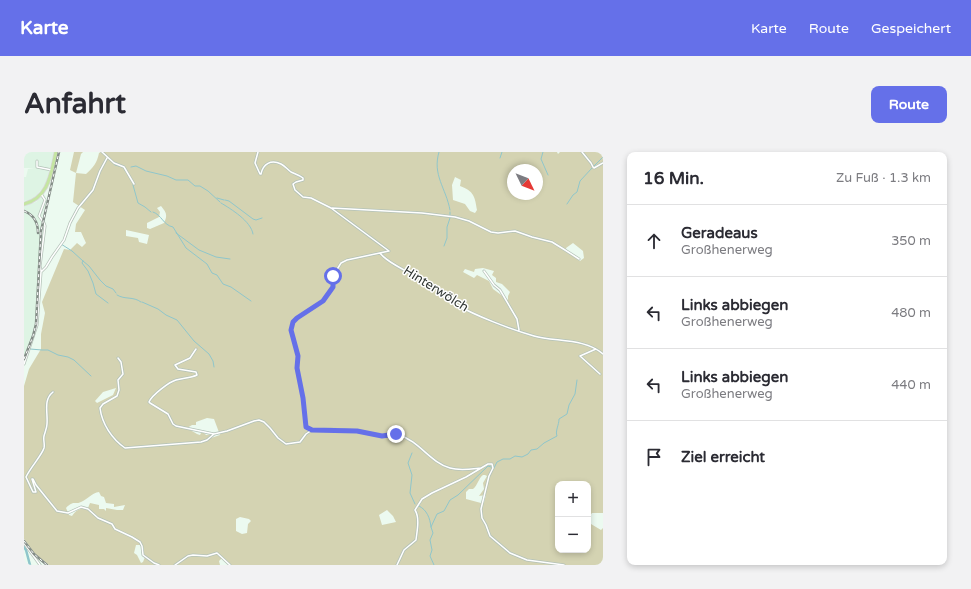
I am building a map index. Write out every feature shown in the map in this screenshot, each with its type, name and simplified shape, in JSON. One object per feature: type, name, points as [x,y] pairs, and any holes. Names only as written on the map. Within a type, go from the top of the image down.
[{"type":"main road","points":[[24,204],[33,201],[41,194],[48,184],[56,152]]},
{"type":"street","points":[[102,152],[114,163],[124,167],[134,184]]},
{"type":"street","points":[[258,152],[255,163],[260,174],[266,164],[271,162],[282,164],[291,172],[303,178],[303,180],[294,184],[298,192],[304,197],[313,198],[330,208],[389,250],[388,252],[347,260],[341,264],[333,276],[333,287],[323,301],[293,322],[291,334],[297,348],[297,368],[303,398],[306,434]]},
{"type":"street","points":[[582,152],[594,168],[603,163]]},
{"type":"street","points":[[41,272],[64,240],[78,208],[93,190],[107,158]]},
{"type":"street","points":[[37,161],[37,167],[52,170]]},
{"type":"street","points":[[24,364],[37,325],[41,272],[40,266],[45,226],[39,216],[45,200],[41,194]]},
{"type":"street","points":[[330,208],[455,217],[469,221],[491,232],[498,233],[515,231],[552,242],[579,260]]},
{"type":"street","name":"Hinterwölch","points":[[380,253],[437,288],[455,304],[496,323],[536,336],[568,340],[596,349],[603,354]]},
{"type":"street","points":[[484,270],[494,286],[500,290],[517,319],[518,330]]},
{"type":"street","points":[[196,349],[190,358],[175,365],[178,369],[196,372],[197,376],[172,381],[150,399],[149,402],[168,414],[173,424],[176,426],[214,434],[258,420],[264,422],[278,438],[286,444],[300,442],[306,434],[312,430]]},
{"type":"street","points":[[596,349],[580,356],[600,374]]},
{"type":"street","points":[[118,358],[121,362],[123,374],[118,380],[119,390],[117,396],[103,404],[100,408],[104,422],[110,433],[120,445],[125,448],[201,442],[207,440],[214,434]]},
{"type":"street","points":[[53,392],[49,395],[46,404],[48,412],[44,449],[30,468],[26,477],[33,492],[36,492],[32,479],[34,479],[36,485],[57,511],[68,512],[81,507],[88,509],[98,518],[112,524],[115,529],[140,542],[143,555],[159,565]]},
{"type":"street","points":[[306,427],[312,430],[357,431],[382,436],[396,434],[401,435],[450,468],[462,470],[481,468]]},
{"type":"street","points":[[397,565],[404,550],[416,540],[418,514],[415,510],[419,502],[432,493],[488,464],[492,464],[493,468],[489,476],[481,509],[482,518],[486,524],[490,536],[520,558],[564,565]]},
{"type":"street","points":[[24,544],[40,565]]},
{"type":"street","points":[[175,565],[188,556],[207,556],[217,553],[230,565]]},
{"type":"shaded area","points":[[24,152],[54,152],[46,183],[37,195],[24,201],[24,177],[26,177],[28,169],[35,168],[24,168]]},
{"type":"shaded area","points":[[74,152],[83,152],[81,154],[76,173],[70,170]]},
{"type":"shaded area","points":[[101,152],[557,152],[558,154],[560,152],[603,152],[603,513],[591,514],[591,481],[555,481],[555,553],[591,553],[591,524],[601,530],[603,528],[603,565],[231,565],[222,558],[219,561],[220,565],[49,565],[35,554],[24,539],[24,386],[29,369],[41,349],[41,334],[45,313],[42,302],[64,249],[70,250],[77,243],[82,247],[86,243],[81,232],[75,232],[76,224],[85,210],[73,202],[76,173],[86,174],[91,170],[99,153]],"holes":[[[455,177],[461,180],[460,186],[471,192],[477,210],[475,213],[470,211],[465,204],[453,200],[452,185]],[[161,206],[166,214],[164,223],[150,229],[147,228],[147,223],[159,217],[160,212],[157,208]],[[126,230],[149,235],[147,244],[139,242],[138,238],[126,236]],[[573,243],[583,251],[584,258],[580,261],[567,252],[566,248]],[[483,268],[494,271],[492,275],[496,278],[496,282],[502,284],[510,292],[508,300],[493,289],[489,281],[477,275],[474,278],[463,272],[465,269],[474,272],[475,269]],[[116,388],[113,395],[97,403],[95,401],[103,392]],[[207,418],[214,419],[220,435],[211,438],[213,434],[206,435],[201,433],[200,435],[187,428],[192,425],[196,425],[196,422]],[[483,475],[487,476],[483,483],[484,489],[479,496],[486,495],[484,502],[481,503],[466,499],[466,492],[469,489],[473,489]],[[99,492],[101,496],[104,497],[106,503],[114,504],[114,507],[125,505],[123,510],[106,508],[106,511],[104,509],[99,509],[99,505],[90,503],[88,508],[78,510],[72,516],[69,515],[66,508],[73,503],[81,502]],[[387,510],[396,522],[382,525],[379,515]],[[240,517],[251,521],[248,524],[247,533],[242,534],[236,531],[236,519]],[[136,545],[140,545],[144,548],[145,557],[143,562],[141,563],[137,555],[134,553]]]},
{"type":"shaded area","points":[[44,194],[47,200],[41,221],[43,223],[40,242],[36,326],[24,361],[24,206],[36,202]]},
{"type":"waterway","points":[[439,152],[437,160],[438,175],[450,210]]},
{"type":"waterway","points":[[500,158],[502,152]]},
{"type":"waterway","points":[[543,152],[541,159],[548,175]]},
{"type":"waterway","points":[[594,166],[603,157]]},
{"type":"waterway","points":[[115,165],[123,167],[129,176]]},
{"type":"waterway","points":[[131,167],[136,166],[146,171],[167,176],[176,180],[188,180],[195,186],[200,186],[208,191],[220,202]]},
{"type":"waterway","points":[[567,204],[577,192],[580,181],[592,168]]},
{"type":"waterway","points":[[133,185],[138,203],[151,212]]},
{"type":"waterway","points":[[44,220],[49,194]]},
{"type":"waterway","points":[[217,198],[224,200]]},
{"type":"waterway","points":[[225,200],[229,201],[253,219],[256,220],[262,218]]},
{"type":"waterway","points":[[221,203],[245,220],[253,234]]},
{"type":"waterway","points":[[153,212],[173,227],[186,248],[207,264],[212,273],[217,275],[223,284],[231,287],[251,301]]},
{"type":"waterway","points":[[444,246],[447,238],[447,227],[450,218]]},
{"type":"waterway","points":[[176,233],[199,250],[216,257],[230,259]]},
{"type":"waterway","points":[[61,244],[72,251],[89,266],[100,280],[106,286],[113,289],[116,293]]},
{"type":"waterway","points":[[83,261],[82,263],[88,271],[96,294],[108,303]]},
{"type":"waterway","points":[[117,295],[141,302]]},
{"type":"waterway","points":[[142,302],[177,320],[194,341],[209,354],[213,361],[214,367]]},
{"type":"waterway","points":[[30,349],[48,350],[58,355],[68,357],[74,360],[91,376]]},
{"type":"waterway","points":[[494,468],[497,462],[503,459],[510,459],[515,456],[522,457],[528,454],[531,450],[537,449],[544,443],[557,436],[556,432],[559,419],[567,414],[569,405],[575,394],[577,380]]},
{"type":"waterway","points":[[412,453],[408,463],[412,475],[410,493],[415,504]]},
{"type":"waterway","points":[[434,565],[430,556],[432,550],[430,540],[433,533],[431,527],[437,514],[444,511],[450,500],[458,495],[488,466],[491,467]]},
{"type":"waterway","points":[[419,506],[428,515],[431,527]]},
{"type":"waterway","points":[[24,547],[30,565]]},
{"type":"railway","points":[[24,359],[36,324],[41,231],[59,152]]},
{"type":"railway","points":[[24,211],[35,219],[38,233]]},
{"type":"railway","points":[[24,541],[34,554],[47,565]]},
{"type":"route","points":[[333,276],[333,287],[321,304],[297,318],[293,322],[291,330],[291,334],[297,348],[297,368],[303,398],[306,427],[312,430],[330,429],[357,431],[382,436],[396,434]]}]
